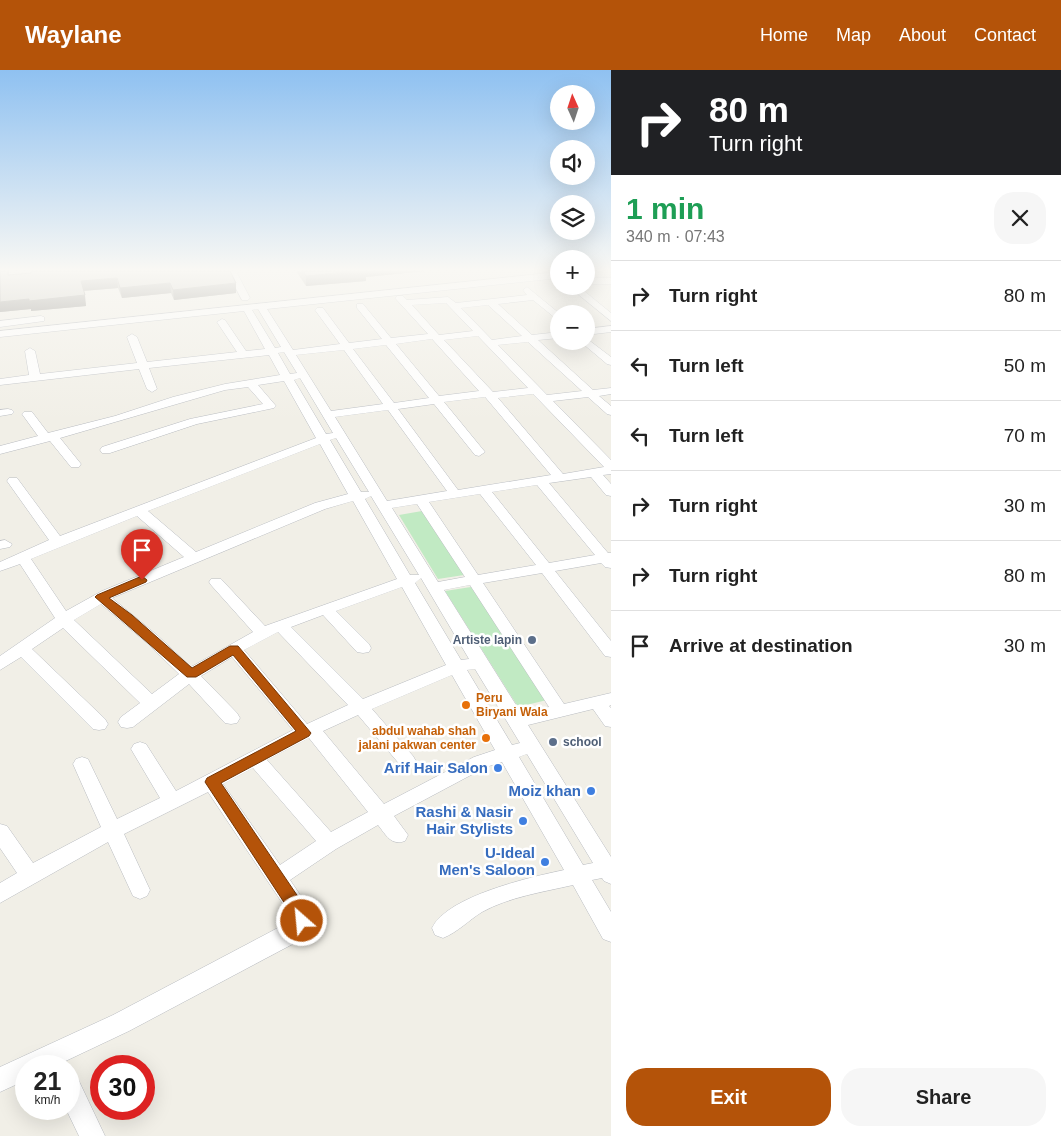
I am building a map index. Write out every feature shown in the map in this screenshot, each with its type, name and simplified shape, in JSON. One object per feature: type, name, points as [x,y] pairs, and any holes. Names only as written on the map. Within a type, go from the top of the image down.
[{"type":"street","points":[[0,324],[27,321]]},
{"type":"street","points":[[0,334],[125,321]]},
{"type":"street","points":[[260,321],[272,352],[611,932]]},
{"type":"street","points":[[266,321],[289,351],[608,866],[513,891],[476,904],[442,928]]},
{"type":"street","points":[[328,321],[455,494]]},
{"type":"street","points":[[372,321],[479,452]]},
{"type":"street","points":[[421,321],[560,478]]},
{"type":"street","points":[[468,321],[611,467]]},
{"type":"street","points":[[511,321],[611,412]]},
{"type":"street","points":[[222,322],[244,355]]},
{"type":"street","points":[[595,331],[611,329]]},
{"type":"street","points":[[0,382],[272,352],[348,347],[480,333]]},
{"type":"street","points":[[489,343],[550,336]]},
{"type":"street","points":[[132,338],[152,389]]},
{"type":"street","points":[[595,349],[611,362]]},
{"type":"street","points":[[30,351],[35,378]]},
{"type":"street","points":[[0,450],[50,438],[128,428],[186,410],[251,383],[303,374]]},
{"type":"street","points":[[106,450],[128,428],[186,410],[270,406],[251,383]]},
{"type":"street","points":[[328,415],[438,400],[536,390]]},
{"type":"street","points":[[544,399],[611,391]]},
{"type":"street","points":[[28,414],[75,464]]},
{"type":"street","points":[[0,567],[57,542],[339,433]]},
{"type":"street","points":[[1,661],[101,597],[336,500],[357,496],[380,499],[420,500],[611,470]]},
{"type":"street","points":[[594,473],[611,492]]},
{"type":"street","points":[[13,481],[57,542]]},
{"type":"street","points":[[540,481],[609,560]]},
{"type":"street","points":[[484,490],[611,652]]},
{"type":"street","points":[[420,500],[560,711]]},
{"type":"street","points":[[140,511],[194,558]]},
{"type":"street","points":[[23,558],[64,620],[151,703]]},
{"type":"street","points":[[127,722],[191,674],[263,633],[280,625],[406,580],[473,581],[545,568],[609,560]]},
{"type":"street","points":[[216,582],[263,633]]},
{"type":"street","points":[[101,597],[128,618],[191,674],[231,718]]},
{"type":"street","points":[[325,609],[363,648]]},
{"type":"street","points":[[280,625],[361,708],[407,762]]},
{"type":"street","points":[[22,649],[99,724]]},
{"type":"street","points":[[234,649],[398,835]]},
{"type":"street","points":[[0,894],[29,874],[112,830],[212,782],[308,731],[457,667],[480,662]]},
{"type":"street","points":[[516,720],[604,700],[611,721]]},
{"type":"street","points":[[277,878],[329,843],[480,762],[508,755],[532,746]]},
{"type":"street","points":[[140,749],[172,801]]},
{"type":"street","points":[[254,758],[329,843]]},
{"type":"street","points":[[82,764],[140,890]]},
{"type":"street","points":[[66,1055],[121,1023],[298,930],[302,921],[298,909],[212,782]]},
{"type":"street","points":[[0,832],[29,874]]},
{"type":"street","points":[[0,1080],[15,1073]]},
{"type":"street","points":[[80,1111],[92,1136]]},
{"type":"green space","points":[[422,511],[464,575],[438,579],[399,515]]},
{"type":"green space","points":[[471,587],[547,700],[518,707],[445,591]]},
{"type":"place","name":"Artiste lapin","points":[[532,640]]},
{"type":"place","name":"Peru Biryani Wala","points":[[466,705]]},
{"type":"place","name":"abdul wahab shah jalani pakwan center","points":[[486,738]]},
{"type":"place","name":"school","points":[[553,742]]},
{"type":"place","name":"Arif Hair Salon","points":[[498,768]]},
{"type":"place","name":"Moiz khan","points":[[591,791]]},
{"type":"place","name":"Rashi & Nasir Hair Stylists","points":[[523,821]]},
{"type":"place","name":"U-Ideal Men's Saloon","points":[[545,862]]},
{"type":"route","points":[[142,580],[101,597],[128,618],[191,674],[234,649],[305,733],[254,758],[212,782],[298,909],[302,921]]}]
